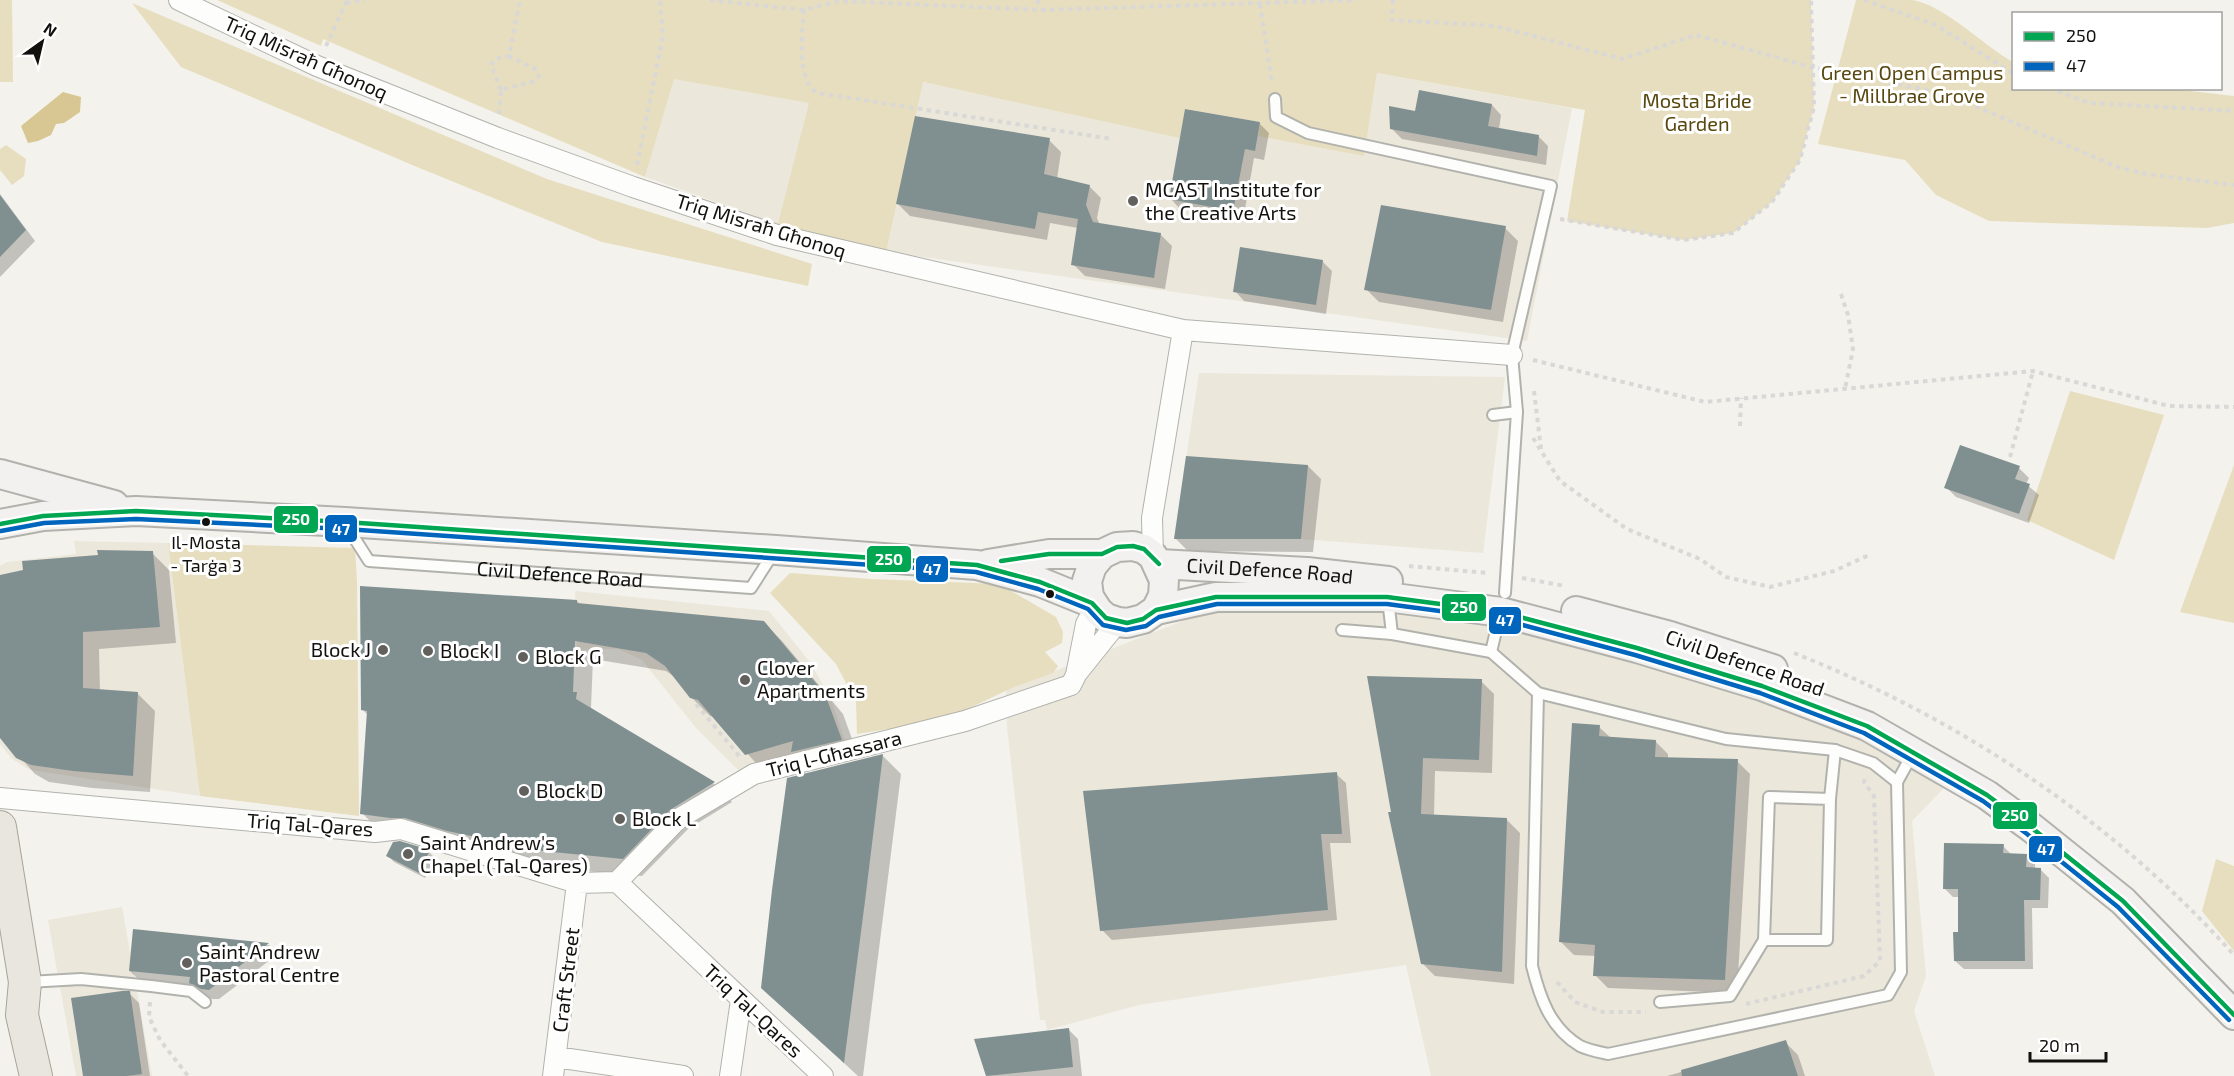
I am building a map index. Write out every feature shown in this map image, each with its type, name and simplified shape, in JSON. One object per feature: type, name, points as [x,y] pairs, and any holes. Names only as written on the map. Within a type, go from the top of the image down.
[{"type":"main road","name":"Civil Defence Road","points":[[0,474],[136,511]]},
{"type":"main road","name":"Civil Defence Road","points":[[0,524],[44,516],[136,511],[345,522],[977,565],[1040,582],[1127,623],[1143,619],[1156,610],[1216,597],[1387,597],[1503,602],[1637,648],[1762,686],[1867,726],[1987,795],[2032,828],[2123,901],[2234,1015]]},
{"type":"main road","name":"Civil Defence Road","points":[[977,565],[1049,554],[1110,550],[1133,546],[1144,549],[1156,560],[1164,580],[1163,596],[1156,610]]},
{"type":"main road","points":[[1102,611],[1087,581],[1092,566],[1110,550]]},
{"type":"main road","name":"Civil Defence Road","points":[[1156,560],[1307,572],[1503,602],[1670,636],[1880,703],[2044,820],[2131,890],[2234,994]]},
{"type":"main road","points":[[0,827],[22,1015],[36,1076]]},
{"type":"street","name":"Triq Misraħ Għonoq","points":[[179,0],[317,66],[498,138],[633,187],[777,235],[1183,330],[1512,354]]},
{"type":"street","points":[[1156,560],[1152,518],[1183,330]]},
{"type":"street","points":[[1110,550],[1152,518]]},
{"type":"street","points":[[1073,680],[1086,624],[1102,611]]},
{"type":"street","points":[[1073,680],[1102,611]]},
{"type":"street","name":"Triq l-Għassara","points":[[617,882],[678,819],[754,774],[965,721],[1073,680]]},
{"type":"street","name":"Triq Tal-Qares","points":[[0,798],[375,832],[401,829],[577,883],[617,882],[823,1076]]},
{"type":"street","name":"Craft Street","points":[[555,1066],[577,883]]},
{"type":"street","points":[[730,1076],[741,999]]},
{"type":"street","points":[[555,1066],[683,1076]]},
{"type":"lane","points":[[1275,99],[1276,117],[1308,133],[1551,186],[1512,354],[1517,412],[1503,602],[1491,652]]},
{"type":"lane","points":[[1493,415],[1517,412]]},
{"type":"lane","name":"Civil Defence Road","points":[[345,522],[369,561],[750,588],[776,550]]},
{"type":"lane","points":[[1387,597],[1392,634]]},
{"type":"lane","points":[[1342,630],[1392,634],[1491,652],[1538,693],[1726,739],[1835,750],[1873,763],[1897,783]]},
{"type":"lane","points":[[1538,693],[1532,966],[1540,998],[1555,1024],[1581,1047],[1608,1054],[1888,995],[1901,972],[1897,783],[1913,753]]},
{"type":"lane","points":[[1764,940],[1827,940],[1830,799],[1835,750]]},
{"type":"lane","points":[[1660,1002],[1730,996],[1764,940],[1769,797],[1830,799]]},
{"type":"lane","points":[[16,967],[81,980],[191,991],[205,1002]]},
{"type":"path","points":[[317,66],[346,1],[365,0]]},
{"type":"path","points":[[509,56],[520,0]]},
{"type":"path","points":[[633,187],[663,36],[660,0]]},
{"type":"path","points":[[710,0],[804,10],[838,1],[1043,10],[1357,0]]},
{"type":"path","points":[[1037,0],[1043,10]]},
{"type":"path","points":[[1394,0],[1392,20],[1495,26],[1622,59],[1696,35],[1811,67],[1954,97],[2115,166],[2146,174],[2234,185]]},
{"type":"path","points":[[1544,216],[1684,240],[1733,233],[1772,202],[1800,160],[1814,107],[1811,67],[1811,0]]},
{"type":"path","points":[[1864,0],[1936,25],[2012,73]]},
{"type":"path","points":[[1260,4],[1275,99]]},
{"type":"path","points":[[804,10],[800,41],[807,82],[812,90],[818,93],[1112,139]]},
{"type":"path","points":[[498,138],[501,90],[491,65],[495,59],[509,56],[535,69],[539,76],[535,81],[501,90]]},
{"type":"path","points":[[2055,90],[2097,104],[2234,111]]},
{"type":"path","points":[[1841,294],[1848,315],[1853,349],[1845,388]]},
{"type":"path","points":[[1512,354],[1704,402],[2033,371],[2169,406],[2234,407]]},
{"type":"path","points":[[2010,458],[2033,371]]},
{"type":"path","points":[[1740,426],[1741,398]]},
{"type":"path","points":[[1517,412],[1560,481],[1627,529],[1700,559],[1726,577],[1770,587],[1834,571],[1869,555]]},
{"type":"path","points":[[696,704],[754,774]]},
{"type":"path","points":[[1743,1005],[1864,976],[1880,961],[1874,796],[1864,782],[1873,763]]},
{"type":"path","points":[[1552,977],[1575,1002],[1603,1012],[1651,1012]]},
{"type":"path","points":[[151,986],[149,1017],[160,1040],[188,1076]]},
{"type":"shaded area","name":"MCAST Institute for the Creative Arts","points":[[1377,73],[1572,108],[1527,341],[866,249],[778,224],[645,177],[674,78],[809,103],[922,82],[1180,137],[1185,109],[1260,122],[1258,135],[1364,156]]},
{"type":"shaded area","points":[[63,92],[81,97],[80,112],[64,123],[56,124],[51,135],[28,143],[21,126]]},
{"type":"shaded area","points":[[1199,373],[1505,377],[1483,553],[1301,539],[1174,539]]},
{"type":"shaded area","points":[[74,541],[168,543],[200,796],[30,770],[12,759],[0,744],[0,566],[7,562],[76,554]]},
{"type":"shaded area","name":"Clover Apartments","points":[[575,591],[769,611],[809,661],[830,696],[845,741],[751,767],[743,775],[696,728],[642,660],[618,649],[577,650]]},
{"type":"shaded area","points":[[1229,603],[1360,607],[1531,625],[1835,725],[1948,784],[1912,821],[1926,976],[1914,1011],[1935,1076],[1431,1076],[1406,965],[1139,1005],[1047,1030],[1045,1020],[1040,1020],[1007,727],[1006,690]]},
{"type":"shaded area","points":[[122,907],[152,1076],[76,1076],[48,920]]},
{"type":"green space","points":[[0,0],[12,0],[13,82],[0,82]]},
{"type":"green space","name":"Mosta Bride Garden","points":[[217,0],[1811,0],[1814,107],[1800,160],[1772,202],[1733,233],[1684,240],[1567,221],[1585,110],[1377,73],[1364,156],[1258,136],[1260,122],[1186,109],[1180,138],[923,82],[886,252],[778,224],[809,103],[674,79],[645,177],[323,39],[321,46]]},
{"type":"green space","name":"Green Open Campus - Millbrae Grove","points":[[1856,0],[1912,0],[1937,9],[2012,61],[2012,90],[2182,90],[2234,96],[2234,223],[2207,228],[1989,221],[1936,195],[1905,160],[1818,144]]},
{"type":"green space","points":[[132,3],[547,179],[812,264],[808,286],[602,242],[417,167],[181,67]]},
{"type":"green space","points":[[6,145],[26,159],[24,176],[12,185],[0,170],[0,149]]},
{"type":"green space","points":[[2070,391],[2164,415],[2114,560],[2027,520]]},
{"type":"green space","points":[[2234,465],[2234,623],[2180,612]]},
{"type":"green space","points":[[168,543],[355,548],[359,816],[200,796]]},
{"type":"green space","points":[[790,573],[999,584],[1056,617],[1063,632],[1062,643],[1045,652],[1058,666],[1053,673],[1014,687],[959,713],[857,734],[856,702],[836,664],[770,593]]},
{"type":"green space","points":[[2216,859],[2234,866],[2234,951],[2202,911]]},
{"type":"building","points":[[1419,90],[1492,104],[1488,126],[1539,135],[1537,156],[1390,129],[1389,106],[1415,111]]},
{"type":"building","points":[[1185,109],[1260,122],[1255,151],[1245,149],[1233,211],[1169,199]]},
{"type":"building","points":[[915,116],[1050,138],[1044,174],[1090,185],[1086,205],[1093,222],[1161,233],[1154,278],[1071,265],[1078,219],[1038,212],[1035,229],[896,204]]},
{"type":"building","points":[[0,195],[26,230],[0,257]]},
{"type":"building","points":[[1381,205],[1506,226],[1491,310],[1364,290]]},
{"type":"building","points":[[1240,247],[1323,260],[1316,305],[1233,292]]},
{"type":"building","points":[[1960,445],[2020,466],[2015,479],[2030,484],[2019,514],[1944,488]]},
{"type":"building","points":[[1186,456],[1308,465],[1301,539],[1174,539]]},
{"type":"building","points":[[97,550],[153,551],[160,627],[83,632],[83,688],[138,692],[133,776],[31,765],[16,758],[0,738],[0,575],[23,570],[22,561],[98,555]]},
{"type":"building","points":[[360,586],[577,600],[577,603],[764,621],[825,694],[842,740],[791,752],[793,741],[745,755],[698,700],[690,698],[665,666],[646,653],[575,641],[573,692],[577,692],[576,699],[715,782],[670,810],[623,859],[543,851],[447,831],[405,818],[360,814],[367,711],[361,710]]},
{"type":"building","points":[[1367,676],[1482,679],[1479,760],[1423,758],[1421,814],[1507,818],[1502,972],[1421,964],[1388,812],[1391,812]]},
{"type":"building","points":[[1572,723],[1600,725],[1599,736],[1656,740],[1655,757],[1738,759],[1725,980],[1593,976],[1595,945],[1559,942]]},
{"type":"building","points":[[883,754],[844,1063],[761,988],[772,890],[787,778]]},
{"type":"building","points":[[1337,772],[1342,834],[1321,834],[1328,910],[1100,931],[1083,791]]},
{"type":"building","name":"Saint Andrew's Chapel (Tal-Qares)","points":[[400,841],[430,850],[419,873],[386,856],[393,842]]},
{"type":"building","points":[[1944,843],[2004,844],[2003,853],[2027,854],[2026,867],[2041,868],[2040,900],[2024,900],[2025,961],[1954,961],[1953,932],[1958,932],[1958,889],[1943,889]]},
{"type":"building","name":"Saint Andrew Pastoral Centre","points":[[133,929],[269,943],[209,990],[189,983],[190,977],[129,971]]},
{"type":"building","points":[[130,991],[142,1074],[83,1076],[71,998]]},
{"type":"building","points":[[1069,1028],[1073,1067],[986,1076],[974,1039]]},
{"type":"building","points":[[1786,1040],[1798,1076],[1682,1076],[1681,1070]]},
{"type":"transit line","name":"250","points":[[0,524],[43,516],[136,511],[345,522],[977,565],[1040,582],[1092,603],[1106,618],[1127,623],[1143,619],[1156,610],[1216,597],[1387,597],[1501,612],[1637,648],[1762,686],[1867,726],[1987,795],[2032,828],[2123,901],[2234,1015]]},
{"type":"transit line","name":"47","points":[[1,531],[44,523],[136,519],[345,529],[976,572],[1038,589],[1088,609],[1103,625],[1126,630],[1146,626],[1159,617],[1217,604],[1387,604],[1500,619],[1635,655],[1760,693],[1864,733],[1983,801],[2027,834],[2118,907],[2229,1020]]},
{"type":"transit line","name":"250","points":[[1001,561],[1049,554],[1102,554],[1117,547],[1133,546],[1144,549],[1159,564]]},
{"type":"place","name":"MCAST Institute for the Creative Arts","points":[[1133,201]]},
{"type":"place","name":"Il-Mosta - Tarġa 3","points":[[206,522]]},
{"type":"place","name":"Block J","points":[[383,650]]},
{"type":"place","name":"Block I","points":[[428,651]]},
{"type":"place","name":"Block G","points":[[523,657]]},
{"type":"place","name":"Clover Apartments","points":[[745,680]]},
{"type":"place","name":"Block D","points":[[524,791]]},
{"type":"place","name":"Block L","points":[[620,819]]},
{"type":"place","name":"Saint Andrew's Chapel (Tal-Qares)","points":[[408,854]]},
{"type":"place","name":"Saint Andrew Pastoral Centre","points":[[187,963]]}]
